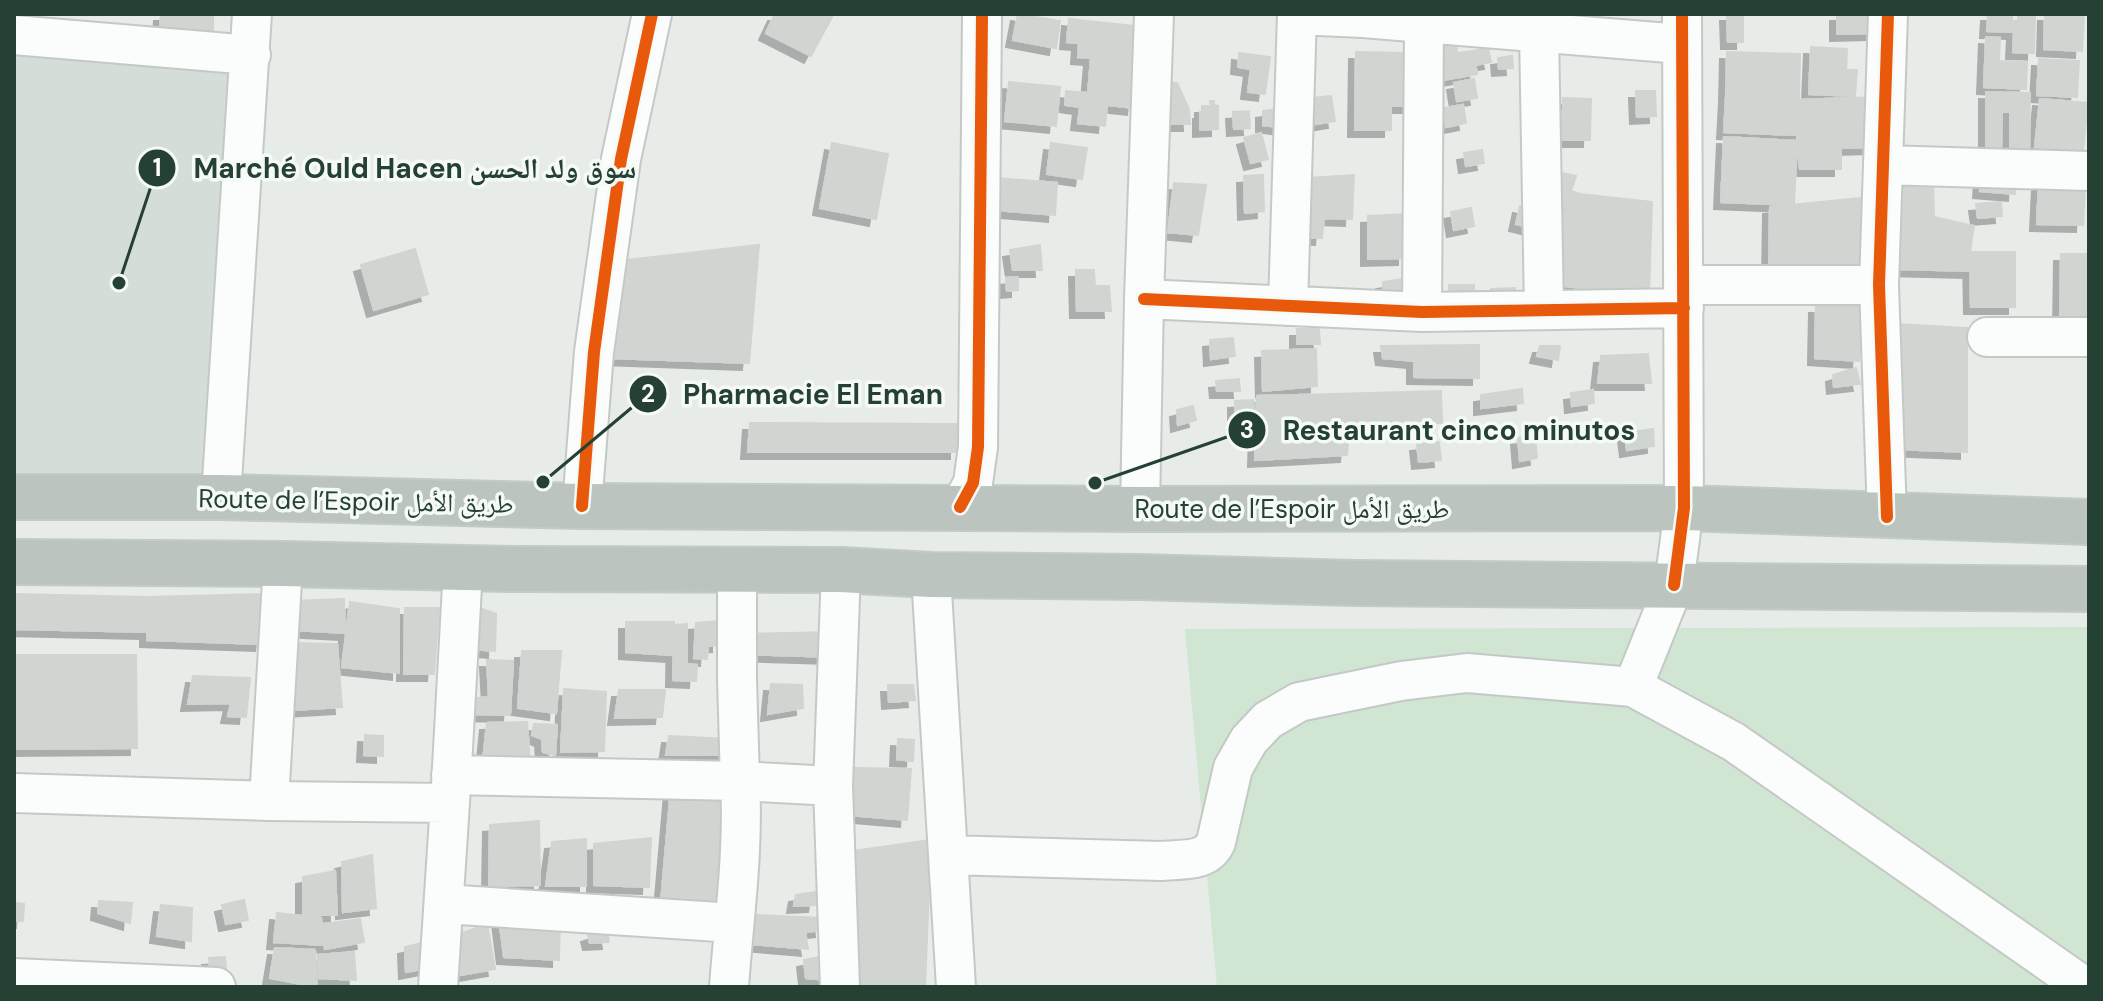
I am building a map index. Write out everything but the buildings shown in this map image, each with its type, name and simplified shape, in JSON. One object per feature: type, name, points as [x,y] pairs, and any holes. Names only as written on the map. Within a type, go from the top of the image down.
[{"type":"highway","name":"Route de l’Espoir طريق الأمل","points":[[14,497],[221,497],[582,506],[1684,508],[2089,522]]},
{"type":"highway","points":[[14,562],[841,570],[931,575],[1354,583],[2089,589]]},
{"type":"street","points":[[221,497],[252,14]]},
{"type":"street","points":[[582,506],[594,352],[619,174],[652,14]]},
{"type":"street","points":[[960,507],[973,483],[978,447],[982,14]]},
{"type":"street","points":[[1140,509],[1154,14]]},
{"type":"street","points":[[1288,306],[1297,14],[1363,16],[1424,24],[1464,20],[1539,33],[1682,29],[1684,508],[1674,585],[1633,687]]},
{"type":"street","points":[[1887,517],[1879,285],[1888,14]]},
{"type":"street","points":[[1422,312],[1424,24]]},
{"type":"street","points":[[1539,33],[1544,310]]},
{"type":"street","points":[[14,35],[251,55]]},
{"type":"street","points":[[1883,165],[2089,171]]},
{"type":"street","points":[[1144,299],[1422,312],[1544,310],[1684,296],[1879,285]]},
{"type":"street","points":[[1987,337],[2089,337]]},
{"type":"street","points":[[269,801],[283,564]]},
{"type":"street","points":[[438,987],[463,568]]},
{"type":"street","points":[[729,987],[742,813],[737,569]]},
{"type":"street","points":[[840,987],[833,786],[841,570]]},
{"type":"street","points":[[931,575],[956,987]]},
{"type":"street","points":[[948,855],[1161,861],[1208,854],[1216,842],[1233,768],[1249,740],[1268,720],[1299,702],[1401,681],[1467,673],[1633,687],[1734,742],[2085,987]]},
{"type":"street","points":[[14,793],[269,801],[451,789],[740,781],[833,786]]},
{"type":"street","points":[[444,904],[734,923]]},
{"type":"street","points":[[14,978],[216,987]]},
{"type":"shaded area","points":[[14,37],[238,58],[209,514],[14,507]]},
{"type":"green space","points":[[2089,627],[2089,987],[1217,987],[1185,629]]},
{"type":"cycle path","points":[[582,506],[594,352],[621,159],[652,14]]},
{"type":"cycle path","points":[[960,507],[973,483],[978,447],[982,14]]},
{"type":"cycle path","points":[[1674,585],[1684,508],[1682,14]]},
{"type":"cycle path","points":[[1887,517],[1879,285],[1888,14]]},
{"type":"cycle path","points":[[1144,299],[1422,312],[1684,308]]},
{"type":"place","name":"Marché Ould Hacen سوق ولد الحسن","points":[[119,283]]},
{"type":"place","name":"Pharmacie El Eman","points":[[543,482]]},
{"type":"place","name":"Restaurant cinco minutos","points":[[1095,483]]}]
